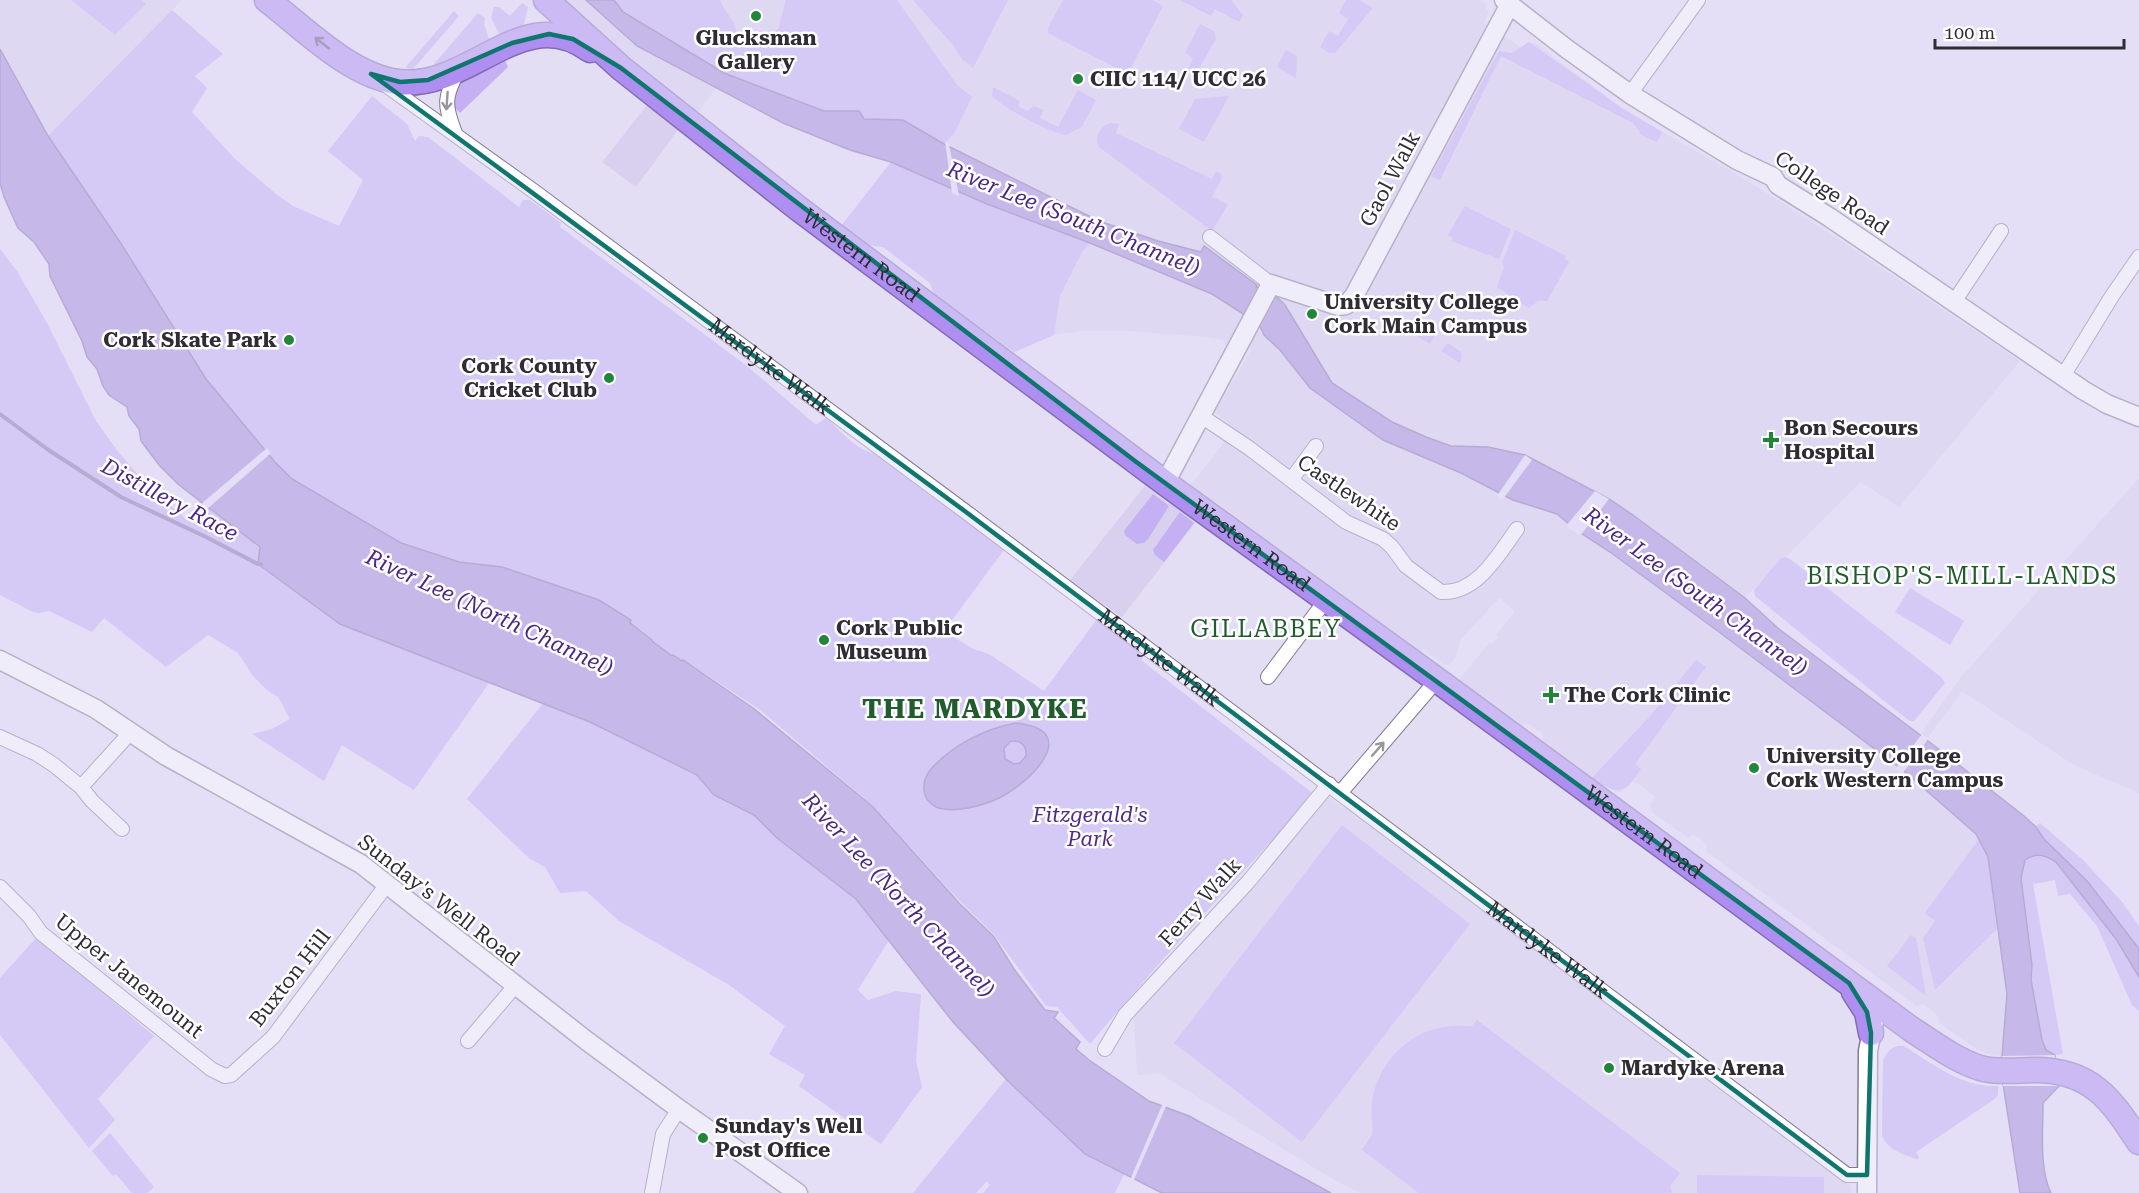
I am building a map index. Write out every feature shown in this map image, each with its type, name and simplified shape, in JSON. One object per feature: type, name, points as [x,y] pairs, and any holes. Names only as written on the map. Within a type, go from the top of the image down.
[{"type":"highway","name":"Mardyke Walk","points":[[267,0],[339,56],[371,74],[400,82],[428,80],[458,70],[523,39],[542,34],[560,35],[579,43],[621,68]]},
{"type":"highway","points":[[523,39],[532,20],[534,7],[532,0]]},
{"type":"highway","name":"Western Road","points":[[546,0],[621,68],[799,209],[1165,483],[1911,1029],[1958,1059],[1981,1068],[2003,1071],[2057,1071],[2076,1076],[2098,1091],[2124,1119],[2139,1142]]},
{"type":"highway","points":[[1849,983],[1867,1012],[1871,1033]]},
{"type":"street","points":[[1630,94],[1698,0]]},
{"type":"street","name":"College Road","points":[[1509,1],[1567,49],[1630,94],[1737,160],[1773,177],[1776,184],[2095,398],[2139,417]]},
{"type":"street","name":"Gaol Walk","points":[[1210,237],[1269,288],[1338,306],[1346,305],[1352,299],[1509,1]]},
{"type":"street","points":[[455,133],[446,104],[448,89],[458,70]]},
{"type":"street","name":"Mardyke Walk","points":[[371,74],[455,133],[1334,788],[1847,1175],[1867,1184]]},
{"type":"street","points":[[1954,302],[2001,231]]},
{"type":"street","points":[[2063,376],[2139,257]]},
{"type":"street","points":[[1165,483],[1269,288]]},
{"type":"street","name":"Castlewhite","points":[[1201,416],[1240,441],[1346,522],[1383,539],[1406,566],[1441,592],[1464,589],[1474,582],[1517,529]]},
{"type":"street","points":[[1291,480],[1316,446]]},
{"type":"street","points":[[1268,677],[1326,600]]},
{"type":"street","name":"Sunday's Well Road","points":[[0,660],[96,709],[130,734],[166,756],[361,864],[388,883],[515,986],[679,1109],[798,1193]]},
{"type":"street","name":"Ferry Walk","points":[[1105,1049],[1125,1015],[1437,680]]},
{"type":"street","points":[[81,787],[130,734]]},
{"type":"street","points":[[0,737],[43,757],[81,787],[92,801],[122,829]]},
{"type":"street","name":"Buxton Hill","points":[[211,1069],[221,1076],[231,1075],[273,1037],[388,883]]},
{"type":"street","name":"Upper Janemount","points":[[0,887],[29,916],[41,933],[211,1069]]},
{"type":"street","points":[[468,1041],[515,986]]},
{"type":"street","points":[[1867,1184],[1868,1051],[1877,1004]]},
{"type":"street","points":[[1871,1033],[1883,1024],[1892,1023],[1911,1029]]},
{"type":"street","points":[[652,1193],[663,1134],[679,1109]]},
{"type":"highlighted area","points":[[549,34],[573,39],[621,68],[1135,461],[1849,983],[1867,1012],[1871,1033],[1867,1175],[1847,1175],[966,512],[371,74],[400,82],[428,80],[512,43]]},
{"type":"shaded area","points":[[0,0],[182,0],[48,136],[0,49]]},
{"type":"shaded area","points":[[558,0],[1481,0],[1486,5],[1485,9],[1489,10],[1484,24],[1524,49],[1534,42],[1623,109],[1743,178],[2020,361],[1899,507],[1861,482],[1749,593],[1719,632],[1897,766],[1962,676],[2139,478],[2139,793],[2074,765],[1962,691],[1904,771],[1976,834],[1988,857],[2007,994],[2002,1056],[1978,1050],[1939,1023],[1938,1016],[1932,1010],[1923,1004],[1917,1006],[1706,851],[1707,845],[1701,839],[1693,835],[1688,838],[1653,813],[1650,805],[1655,797],[1644,788],[1633,781],[1621,792],[1616,792],[1591,779],[1545,745],[1542,733],[1530,724],[1518,727],[1458,681],[1490,642],[1492,644],[1499,637],[1496,635],[1515,611],[1499,598],[1461,639],[1450,664],[1444,665],[1423,649],[1418,652],[1213,500],[1122,617],[1070,580],[1145,486],[1169,504],[1192,483],[1206,466],[1224,442],[1221,439],[1231,426],[1215,412],[1252,348],[1225,345],[1224,340],[1207,337],[1129,331],[1081,331],[1054,335],[1014,352],[934,294],[930,283],[883,247],[876,247],[841,226],[891,162],[859,111],[724,73],[698,113],[692,111],[636,187],[602,162],[663,85]]},
{"type":"shaded area","points":[[1329,797],[1344,809],[1347,808],[1851,1186],[1851,1193],[1360,1193],[1331,1178],[1160,1074],[1137,1075],[1134,1014]]},
{"type":"green space","points":[[71,0],[141,0],[146,4],[115,35]]},
{"type":"green space","points":[[614,0],[720,0],[734,24],[737,35],[764,35],[778,29],[786,0],[897,0],[957,85],[972,97],[955,132],[944,144],[903,120],[864,119],[859,111],[824,112],[724,73],[623,12]]},
{"type":"green space","points":[[913,0],[1008,0],[973,68],[962,59],[953,45]]},
{"type":"green space","points":[[1063,0],[1152,0],[1163,6],[1132,66],[1124,72],[1048,33],[1048,28]]},
{"type":"green space","points":[[1180,0],[1231,0],[1243,15],[1239,22],[1215,9],[1211,16]]},
{"type":"green space","points":[[1346,0],[1359,0],[1373,8],[1335,53],[1329,53],[1320,47],[1329,31],[1338,36],[1348,19],[1339,13]]},
{"type":"green space","points":[[522,3],[528,7],[524,24],[502,39],[491,18],[494,7],[499,7],[510,16]]},
{"type":"green space","name":"Fitzgerald's Park","points":[[172,10],[223,54],[195,76],[207,88],[192,112],[235,159],[293,206],[339,226],[363,180],[328,151],[372,96],[407,124],[415,141],[419,136],[428,137],[519,207],[523,200],[530,200],[561,223],[560,227],[747,366],[816,425],[827,417],[854,444],[873,453],[1004,550],[944,631],[971,648],[989,654],[1044,691],[1097,619],[1144,656],[1141,660],[1315,795],[1257,856],[1090,1044],[1057,1007],[1046,1006],[995,936],[952,893],[870,803],[759,709],[684,660],[672,656],[629,623],[631,619],[599,600],[502,567],[459,562],[401,543],[292,479],[274,461],[206,379],[120,242],[48,136]]},
{"type":"green space","points":[[454,11],[459,16],[413,69],[405,68]]},
{"type":"green space","points":[[478,13],[485,18],[484,24],[491,44],[428,71]]},
{"type":"green space","points":[[1200,24],[1214,31],[1216,39],[1196,74],[1188,70],[1193,58],[1185,53]]},
{"type":"green space","points":[[1529,42],[1622,108],[1662,132],[1657,142],[1639,134],[1640,132],[1633,123],[1501,56],[1440,180],[1431,176],[1499,51],[1512,53]]},
{"type":"green space","points":[[1286,50],[1297,56],[1296,78],[1277,67]]},
{"type":"green space","points":[[503,56],[508,67],[460,113],[455,108],[451,110],[452,92],[460,81]]},
{"type":"green space","points":[[993,87],[1020,101],[1018,106],[1027,111],[1034,106],[1044,110],[1040,118],[1058,127],[1078,90],[1096,100],[1082,127],[1066,135],[1038,125],[1016,113],[992,96]]},
{"type":"green space","points":[[1229,96],[1204,142],[1179,129],[1195,99]]},
{"type":"green space","points":[[1111,123],[1119,124],[1116,133],[1212,179],[1216,171],[1221,174],[1222,178],[1212,197],[1228,204],[1212,231],[1099,147],[1097,142],[1099,133]]},
{"type":"green space","points":[[891,162],[987,204],[1090,243],[1082,252],[1060,296],[1054,335],[1014,352],[934,294],[930,283],[883,247],[862,244],[841,226]]},
{"type":"green space","points":[[1465,206],[1511,229],[1499,259],[1451,241],[1453,238],[1448,235]]},
{"type":"green space","points":[[1515,230],[1566,256],[1565,259],[1569,262],[1547,301],[1538,301],[1529,308],[1497,287],[1504,267],[1502,263]]},
{"type":"green space","points":[[0,249],[17,271],[47,323],[96,421],[119,453],[148,486],[186,519],[199,501],[260,548],[259,564],[340,624],[489,683],[414,790],[342,745],[324,781],[252,734],[272,729],[290,719],[278,697],[253,676],[238,653],[208,635],[166,667],[104,618],[92,632],[49,611],[33,612],[0,595]]},
{"type":"green space","points":[[1419,324],[1433,331],[1434,337],[1430,344],[1412,333]]},
{"type":"green space","points":[[1448,343],[1461,352],[1460,363],[1441,351]]},
{"type":"green space","points":[[1153,494],[1169,506],[1148,539],[1144,543],[1137,544],[1125,535],[1124,531]]},
{"type":"green space","points":[[1180,512],[1194,523],[1164,562],[1155,555],[1153,550]]},
{"type":"green space","points":[[1785,557],[1941,677],[1945,683],[1914,721],[1910,721],[1899,713],[1755,596],[1754,590],[1780,559]]},
{"type":"green space","points":[[1910,588],[1964,621],[1950,645],[1895,612]]},
{"type":"green space","points":[[1696,660],[1706,667],[1635,764],[1641,769],[1630,784],[1620,790],[1614,790],[1591,779],[1652,714]]},
{"type":"green space","points":[[543,703],[590,722],[697,776],[714,795],[754,815],[777,838],[856,899],[889,940],[858,990],[868,1000],[896,991],[921,994],[916,1061],[922,1087],[881,1144],[799,1086],[805,1075],[769,1054],[785,1026],[729,985],[619,921],[586,891],[560,893],[545,867],[530,859],[467,799]]},
{"type":"green space","points":[[2040,823],[2083,860],[2122,902],[2139,926],[2139,949],[2088,882],[2043,839],[2036,827]]},
{"type":"green space","points":[[1342,825],[1470,924],[1302,1142],[1174,1043]]},
{"type":"green space","points":[[1979,839],[1988,857],[1999,927],[1935,990],[1923,938],[1935,921],[1925,913]]},
{"type":"green space","points":[[2032,855],[2045,855],[2056,862],[2116,939],[2139,977],[2139,1011],[2132,1005],[2097,926],[2070,894],[2058,896],[2055,880],[2033,884],[2063,1054],[2055,1055],[2046,1050],[2042,1040],[2031,980],[2032,965],[2021,878],[2025,860]]},
{"type":"green space","points":[[1911,935],[1916,938],[1926,996],[1887,966]]},
{"type":"green space","points":[[37,937],[154,1036],[98,1099],[115,1120],[89,1148],[0,1035],[0,978]]},
{"type":"green space","points":[[1477,1020],[1680,1173],[1670,1186],[1672,1193],[1419,1193],[1362,1150],[1372,1134],[1372,1106],[1375,1088],[1387,1063],[1396,1052],[1406,1043],[1430,1030],[1451,1026],[1472,1026]]},
{"type":"green space","points":[[1898,1046],[1904,1046],[1960,1079],[1985,1086],[1998,1086],[1996,1098],[1916,1152],[1919,1158],[1917,1159],[1892,1148],[1882,1136],[1883,1061],[1889,1051]]},
{"type":"green space","points":[[1006,1079],[1085,1154],[1124,1174],[1115,1193],[983,1193],[990,1185],[987,1181],[976,1193],[913,1193]]},
{"type":"green space","points":[[110,1133],[154,1187],[147,1193],[132,1193],[116,1174],[113,1176],[92,1151]]},
{"type":"green space","points":[[1697,1175],[1824,1177],[1824,1193],[1697,1193]]},
{"type":"water","name":"River Lee (South Channel)","points":[[586,0],[614,0],[623,12],[724,73],[824,111],[859,111],[864,119],[903,120],[944,144],[1099,221],[1158,241],[1201,252],[1204,246],[1257,285],[1256,287],[1278,298],[1285,305],[1332,383],[1392,422],[1426,437],[1451,446],[1488,447],[1525,455],[1609,499],[1745,598],[1779,629],[2024,816],[2088,882],[2139,949],[2139,977],[2116,939],[2056,862],[2041,855],[2025,860],[2021,878],[2032,965],[2031,980],[2042,1040],[2046,1050],[2055,1055],[2059,1086],[2043,1103],[2043,1161],[2051,1193],[2020,1193],[2003,1084],[2002,1056],[2007,994],[1988,857],[1976,834],[1904,771],[1557,514],[1513,500],[1461,473],[1383,440],[1310,388],[1280,350],[1264,335],[1259,324],[1212,294],[1090,243],[987,204],[891,162],[850,150],[783,123],[637,46]]},
{"type":"water","name":"River Lee (North Channel)","points":[[0,49],[48,136],[120,242],[206,379],[274,461],[292,479],[401,543],[459,562],[502,567],[599,600],[631,620],[630,623],[672,656],[683,660],[753,708],[872,806],[959,903],[994,937],[1014,969],[1045,1010],[1058,1012],[1054,1018],[1080,1042],[1076,1049],[1089,1060],[1149,1101],[1189,1116],[1331,1193],[1162,1193],[1085,1154],[1006,1079],[953,1022],[856,899],[777,838],[754,815],[714,795],[697,775],[590,722],[340,624],[258,564],[260,547],[179,485],[159,465],[141,441],[139,429],[129,416],[127,407],[109,395],[97,369],[87,357],[82,341],[50,276],[49,264],[34,242],[18,228],[0,183]]},
{"type":"water","points":[[1016,723],[1036,728],[1046,736],[1049,746],[1045,758],[1036,770],[1011,791],[984,804],[952,810],[931,804],[925,794],[924,784],[932,768],[959,745],[992,729]],"holes":[[[1011,741],[1024,747],[1026,756],[1020,763],[1014,764],[1005,759],[1004,748]]]},
{"type":"pier","points":[[945,142],[949,144],[959,196],[952,193]]},
{"type":"pier","points":[[267,448],[271,453],[206,510],[200,505]]},
{"type":"pier","points":[[1525,455],[1532,460],[1501,499],[1497,496]]},
{"type":"pier","points":[[1595,491],[1609,499],[1580,536],[1566,526]]},
{"type":"pier","points":[[1922,734],[1929,738],[1902,774],[1895,769]]},
{"type":"pier","points":[[2055,1055],[2059,1086],[2003,1086],[2002,1056]]},
{"type":"pier","points":[[1163,1103],[1166,1106],[1133,1182],[1130,1180]]},
{"type":"waterway","name":"Distillery Race","points":[[0,414],[47,449],[121,497],[261,564]]},
{"type":"place","name":"Glucksman Gallery","points":[[756,16]]},
{"type":"place","name":"CIIC 114/ UCC 26","points":[[1078,79]]},
{"type":"place","name":"University College Cork Main Campus","points":[[1312,314]]},
{"type":"place","name":"Cork Skate Park","points":[[289,340]]},
{"type":"place","name":"Cork County Cricket Club","points":[[609,378]]},
{"type":"place","name":"Bon Secours Hospital","points":[[1771,440]]},
{"type":"place","name":"Cork Public Museum","points":[[824,640]]},
{"type":"place","name":"The Cork Clinic","points":[[1551,695]]},
{"type":"place","name":"University College Cork Western Campus","points":[[1754,768]]},
{"type":"place","name":"Mardyke Arena","points":[[1609,1068]]},
{"type":"place","name":"Sunday's Well Post Office","points":[[703,1138]]},
{"type":"district","name":"BISHOP'S-MILL-LANDS","points":[[1962,576]]},
{"type":"district","name":"GILLABBEY","points":[[1266,629]]},
{"type":"district","name":"THE MARDYKE","points":[[975,709]]}]
